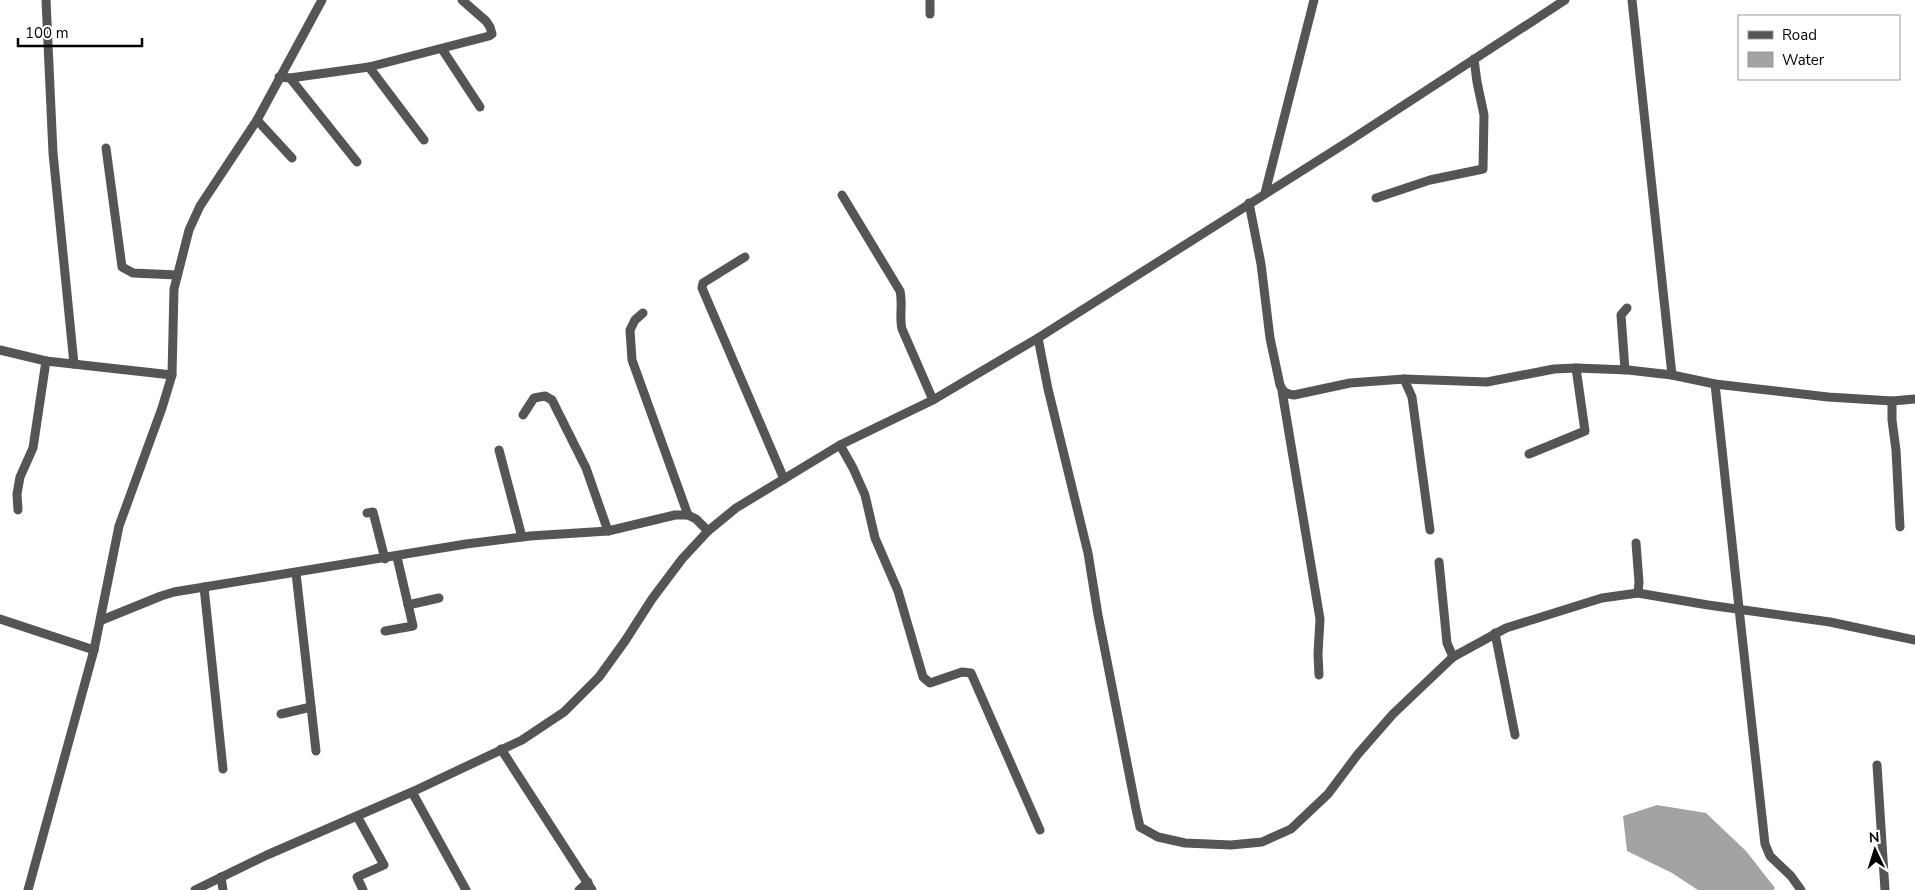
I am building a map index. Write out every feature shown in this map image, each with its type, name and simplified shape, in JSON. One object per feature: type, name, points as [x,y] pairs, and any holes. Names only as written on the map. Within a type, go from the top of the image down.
[{"type":"street","points":[[46,0],[53,153],[74,364]]},
{"type":"street","points":[[28,890],[102,620],[119,526],[172,375],[174,351],[173,308],[177,275],[189,230],[200,206],[258,120],[279,77],[322,0]]},
{"type":"street","points":[[279,77],[290,78],[368,66],[485,38],[492,34],[486,21],[462,0]]},
{"type":"street","points":[[930,0],[930,14]]},
{"type":"street","points":[[1265,193],[1314,0]]},
{"type":"street","points":[[195,890],[522,740],[557,717],[580,698],[604,670],[652,599],[682,559],[708,531],[736,508],[840,446],[933,400],[1038,338],[1565,0]]},
{"type":"street","points":[[1632,0],[1672,375]]},
{"type":"street","points":[[442,49],[480,107]]},
{"type":"street","points":[[1376,198],[1430,180],[1483,169],[1484,115],[1474,59]]},
{"type":"street","points":[[368,66],[424,140]]},
{"type":"street","points":[[290,78],[357,162]]},
{"type":"street","points":[[258,120],[292,158]]},
{"type":"street","points":[[106,148],[122,267],[133,273],[177,275]]},
{"type":"street","points":[[842,195],[900,291],[902,299],[900,319],[902,328],[933,400]]},
{"type":"street","points":[[1249,203],[1261,264],[1270,338],[1282,391],[1320,620],[1319,675]]},
{"type":"street","points":[[745,257],[703,283],[702,288],[784,479]]},
{"type":"street","points":[[1626,370],[1621,315],[1627,308]]},
{"type":"street","points":[[643,313],[635,320],[630,330],[632,360],[688,515]]},
{"type":"street","points":[[1038,338],[1048,389],[1088,553],[1127,770],[1140,827],[1158,837],[1185,843],[1231,845],[1262,842],[1290,829],[1328,794],[1358,754],[1393,714],[1453,657],[1495,633],[1541,616],[1602,598],[1638,593],[1830,622],[1915,640]]},
{"type":"street","points":[[0,350],[46,362],[172,375]]},
{"type":"street","points":[[18,510],[17,494],[20,477],[33,448],[46,362]]},
{"type":"street","points":[[1282,391],[1286,394],[1294,395],[1350,383],[1404,379],[1487,382],[1554,369],[1576,368],[1626,370],[1672,375],[1715,384],[1828,397],[1892,401],[1915,399]]},
{"type":"street","points":[[1529,454],[1586,431],[1576,368]]},
{"type":"street","points":[[1404,379],[1412,396],[1430,530]]},
{"type":"street","points":[[1715,384],[1765,844],[1770,856],[1787,872],[1801,890]]},
{"type":"street","points":[[523,415],[534,398],[545,396],[552,400],[586,468],[608,531]]},
{"type":"street","points":[[1892,401],[1900,527]]},
{"type":"street","points":[[840,446],[865,495],[876,538],[898,590],[923,677],[930,683],[962,672],[971,673],[1040,830]]},
{"type":"street","points":[[499,450],[522,537]]},
{"type":"street","points":[[367,513],[373,512],[385,559]]},
{"type":"street","points":[[102,620],[161,596],[204,587],[385,559],[466,544],[522,537],[608,531],[675,515],[688,515],[696,519],[708,531]]},
{"type":"street","points":[[1636,543],[1638,593]]},
{"type":"street","points":[[385,631],[413,626],[397,557]]},
{"type":"street","points":[[1439,562],[1447,643],[1453,657]]},
{"type":"street","points":[[296,573],[316,751]]},
{"type":"street","points":[[204,587],[223,769]]},
{"type":"street","points":[[408,605],[439,598]]},
{"type":"street","points":[[0,619],[94,650]]},
{"type":"street","points":[[1495,633],[1515,734]]},
{"type":"street","points":[[281,714],[311,707]]},
{"type":"street","points":[[501,749],[590,886],[579,890]]},
{"type":"street","points":[[1877,764],[1885,890]]},
{"type":"street","points":[[412,792],[466,890]]},
{"type":"street","points":[[357,816],[384,865],[357,877],[363,890]]},
{"type":"street","points":[[220,877],[223,890]]},
{"type":"water","points":[[1657,805],[1706,813],[1746,851],[1775,888],[1773,890],[1698,890],[1672,873],[1627,851],[1623,816]]}]
